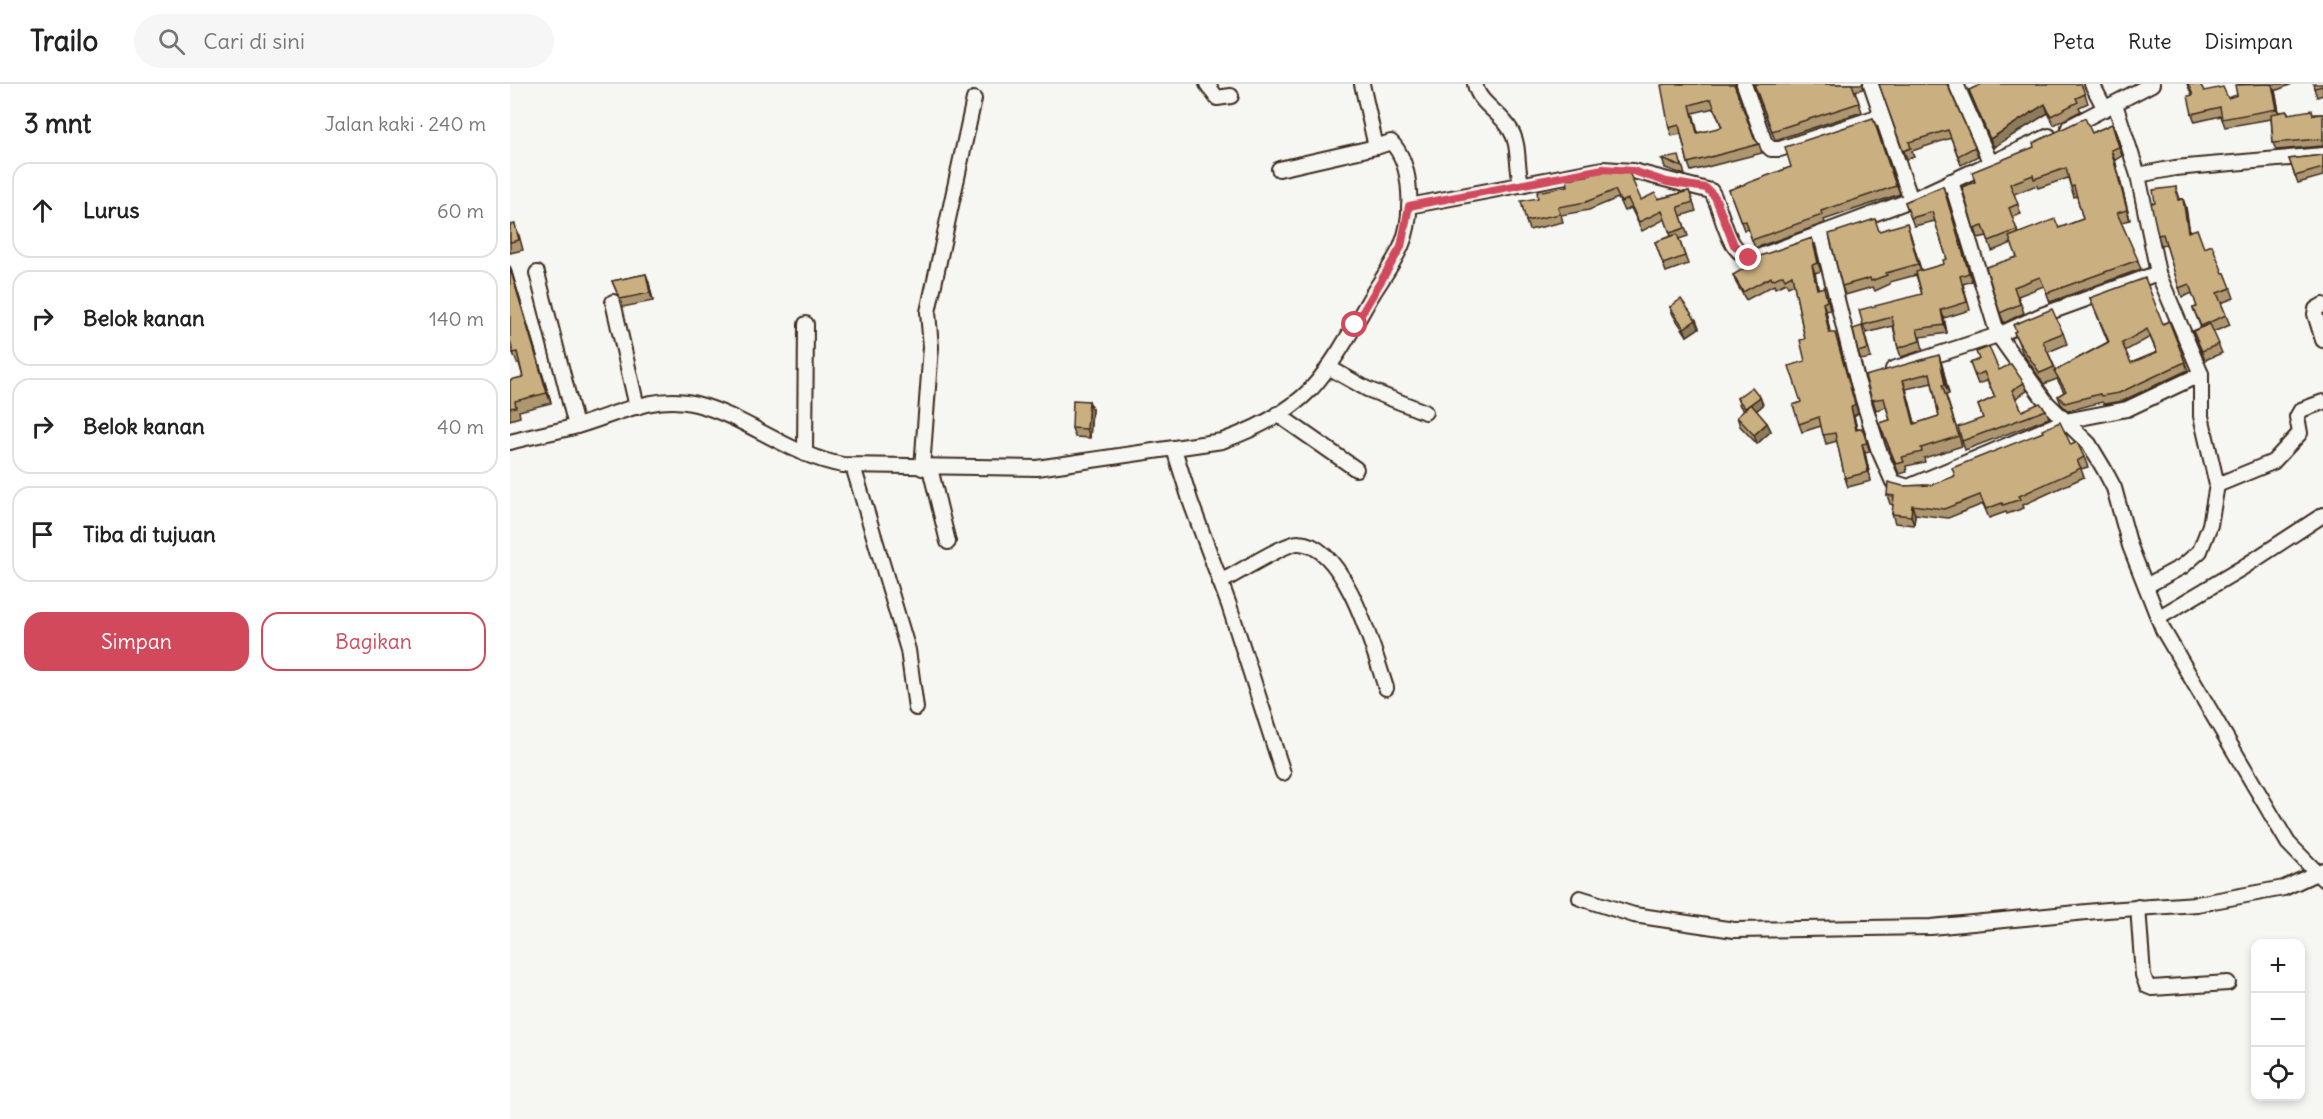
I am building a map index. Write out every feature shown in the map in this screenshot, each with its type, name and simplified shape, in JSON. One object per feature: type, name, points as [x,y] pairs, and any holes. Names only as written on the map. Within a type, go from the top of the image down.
[{"type":"street","points":[[1206,84],[1216,98],[1231,96]]},
{"type":"street","points":[[1362,84],[1376,147]]},
{"type":"street","points":[[1475,84],[1479,94],[1500,115],[1514,135],[1517,166],[1522,184]]},
{"type":"street","points":[[1744,84],[1765,143],[1771,149],[1780,149],[1880,116]]},
{"type":"street","points":[[1870,84],[1911,200]]},
{"type":"street","points":[[2092,84],[2110,107],[2138,175],[2158,273],[2201,374],[2201,416],[2217,485],[2210,525],[2200,551],[2183,566],[2146,586]]},
{"type":"street","points":[[1409,206],[1603,169],[1618,169],[1685,186],[1706,188],[1715,197],[1734,245],[1749,258],[1821,235],[1911,200],[2110,107],[2132,89],[2152,84]]},
{"type":"street","points":[[1976,87],[1958,89],[1991,164]]},
{"type":"street","points":[[948,542],[926,468],[931,347],[928,312],[974,99]]},
{"type":"street","points":[[510,442],[576,426],[637,407],[679,401],[696,404],[829,463],[854,466],[1037,468],[1174,449],[1222,441],[1239,435],[1277,414],[1312,388],[1328,367],[1401,247],[1409,206],[1405,170],[1399,153],[1391,142],[1279,169]]},
{"type":"street","points":[[2138,175],[2184,167],[2323,154]]},
{"type":"street","points":[[1580,898],[1634,915],[1734,930],[1931,927],[2138,907],[2197,904],[2284,888],[2321,874],[2288,843],[2219,728],[2158,618],[2130,546],[2114,488],[2089,444],[2046,402],[1998,335],[1951,181]]},
{"type":"street","points":[[1821,235],[1868,377],[1891,478],[1896,484],[1905,487],[2065,421],[2127,410],[2201,374]]},
{"type":"street","points":[[537,273],[576,426]]},
{"type":"street","points":[[1868,377],[1998,335],[2042,315],[2158,273]]},
{"type":"street","points":[[613,302],[637,407]]},
{"type":"street","points":[[2323,305],[2316,309],[2315,314],[2323,340]]},
{"type":"street","points":[[806,324],[806,454]]},
{"type":"street","points":[[1328,367],[1367,389],[1425,412]]},
{"type":"street","points":[[2217,485],[2273,462],[2300,433],[2297,417],[2301,410],[2323,402]]},
{"type":"street","points":[[1277,414],[1356,469]]},
{"type":"street","points":[[1174,449],[1283,773]]},
{"type":"street","points":[[854,466],[908,650],[916,708]]},
{"type":"street","points":[[2158,618],[2242,568],[2323,515]]},
{"type":"street","points":[[1220,582],[1291,544],[1305,544],[1319,552],[1341,576],[1356,603],[1386,688]]},
{"type":"street","points":[[2138,907],[2143,975],[2147,986],[2152,988],[2228,983]]},
{"type":"building","points":[[1734,84],[1754,138],[1759,144],[1688,163],[1679,125],[1669,128],[1661,85]],"holes":[[[1711,99],[1722,127],[1697,133],[1690,105]]]},
{"type":"building","points":[[1754,84],[1852,84],[1859,103],[1772,131]]},
{"type":"building","points":[[1879,84],[1947,84],[1975,147],[1958,156],[1948,130],[1909,142],[1911,148],[1903,151]]},
{"type":"building","points":[[1982,84],[2081,84],[2085,94],[2076,98],[2078,102],[2051,116],[2045,104],[1990,139],[1969,90]]},
{"type":"building","points":[[2188,84],[2200,84],[2204,91],[2223,87],[2228,98],[2237,95],[2235,85],[2272,84],[2277,109],[2222,119],[2220,107],[2192,114],[2188,96],[2193,95]]},
{"type":"building","points":[[2313,84],[2323,84],[2323,86],[2314,88]]},
{"type":"building","points":[[2312,110],[2313,115],[2323,114],[2323,140],[2273,143],[2271,114]]},
{"type":"building","points":[[1873,118],[1896,186],[1821,211],[1822,215],[1752,240],[1746,221],[1741,222],[1729,190],[1791,167],[1785,147]]},
{"type":"building","points":[[2085,118],[2092,133],[2112,124],[2119,147],[2111,150],[2127,210],[2117,213],[2138,260],[2047,293],[2040,277],[2014,287],[2020,304],[2000,313],[1986,267],[2017,257],[2009,237],[2055,219],[2059,228],[2083,219],[2074,186],[2071,187],[2066,168],[2034,179],[2033,175],[2010,184],[2018,204],[2009,208],[2017,230],[1989,241],[1983,226],[1974,229],[1962,187],[1975,182],[1972,172],[2034,147],[2033,143]]},
{"type":"building","points":[[2323,155],[2323,168],[2295,176],[2289,159]]},
{"type":"building","points":[[1679,156],[1682,167],[1662,159]]},
{"type":"building","points":[[1600,170],[1629,172],[1641,200],[1655,193],[1658,199],[1689,191],[1693,202],[1678,207],[1685,228],[1670,233],[1662,211],[1639,222],[1628,199],[1621,202],[1615,190],[1586,202],[1558,207],[1560,214],[1526,221],[1521,201],[1538,198],[1537,192],[1568,186],[1567,179],[1591,175],[1590,172]]},
{"type":"building","points":[[1943,186],[1969,273],[1960,276],[1967,302],[1941,310],[1944,325],[1917,329],[1920,341],[1898,348],[1892,317],[1863,325],[1859,310],[1922,294],[1916,272],[1944,264],[1943,260],[1947,259],[1932,212],[1911,218],[1905,202]]},
{"type":"building","points":[[2176,187],[2178,200],[2183,199],[2188,232],[2197,229],[2204,248],[2212,245],[2231,288],[2217,293],[2226,315],[2201,326],[2193,308],[2197,307],[2189,284],[2179,288],[2163,234],[2158,235],[2151,203],[2155,203],[2153,190]]},
{"type":"building","points":[[1875,219],[1879,231],[1907,223],[1918,264],[1886,273],[1887,275],[1871,281],[1870,278],[1842,286],[1829,234]]},
{"type":"building","points":[[515,224],[519,240],[510,242],[510,225]]},
{"type":"building","points":[[1677,234],[1685,256],[1663,264],[1655,242]]},
{"type":"building","points":[[1812,238],[1818,263],[1812,265],[1817,289],[1824,287],[1827,301],[1823,303],[1829,333],[1835,333],[1855,404],[1851,407],[1856,430],[1862,428],[1867,443],[1862,444],[1868,472],[1845,478],[1835,433],[1823,435],[1819,417],[1799,424],[1793,405],[1801,402],[1789,366],[1805,361],[1800,340],[1805,339],[1792,275],[1785,279],[1783,275],[1772,280],[1771,277],[1743,292],[1733,275],[1758,260],[1757,257]]},
{"type":"building","points":[[510,268],[547,393],[515,401],[516,407],[510,408],[510,380],[523,377],[517,352],[513,353],[510,340]]},
{"type":"building","points":[[646,274],[650,293],[620,299],[612,281]]},
{"type":"building","points":[[2145,278],[2163,324],[2169,321],[2185,362],[2119,393],[2101,396],[2100,394],[2065,403],[2058,396],[2066,391],[2054,371],[2109,342],[2090,298]],"holes":[[[2147,329],[2157,352],[2131,363],[2122,343]]]},
{"type":"building","points":[[1681,299],[1696,320],[1684,328],[1670,307]]},
{"type":"building","points":[[2052,309],[2063,333],[2043,341],[2054,367],[2040,373],[2019,343],[2013,325]]},
{"type":"building","points":[[2210,324],[2219,344],[2202,351],[2193,331]]},
{"type":"building","points":[[1862,326],[1868,349],[1858,352],[1853,329]]},
{"type":"building","points":[[1989,347],[1999,370],[2011,364],[2024,383],[2012,390],[2022,411],[2040,403],[2046,410],[1962,441],[1958,427],[1983,418],[1978,405],[1995,397],[1984,372],[1975,376],[1970,363],[1979,359],[1976,352]]},
{"type":"building","points":[[1939,355],[1945,385],[1942,385],[1959,436],[1921,448],[1922,452],[1902,457],[1904,462],[1896,464],[1879,423],[1890,420],[1884,398],[1872,400],[1865,376]],"holes":[[[1930,373],[1939,416],[1914,424],[1903,380]]]},
{"type":"building","points":[[1752,387],[1760,397],[1745,408],[1737,398]]},
{"type":"building","points":[[1073,400],[1089,401],[1087,429],[1072,428]]},
{"type":"building","points":[[1751,404],[1767,423],[1754,435],[1737,417]]},
{"type":"building","points":[[2060,422],[2071,445],[2077,442],[2084,457],[2077,461],[2081,468],[2019,496],[2021,499],[2003,505],[2002,503],[1986,509],[1980,495],[1944,509],[1912,505],[1911,516],[1892,514],[1894,496],[1887,495],[1888,482],[1903,486],[1931,485],[1955,476],[1952,468],[2043,432],[2042,430]]},
{"type":"route","points":[[1355,325],[1401,247],[1409,206],[1603,169],[1633,171],[1667,182],[1706,188],[1711,191],[1734,245],[1749,258]]}]
